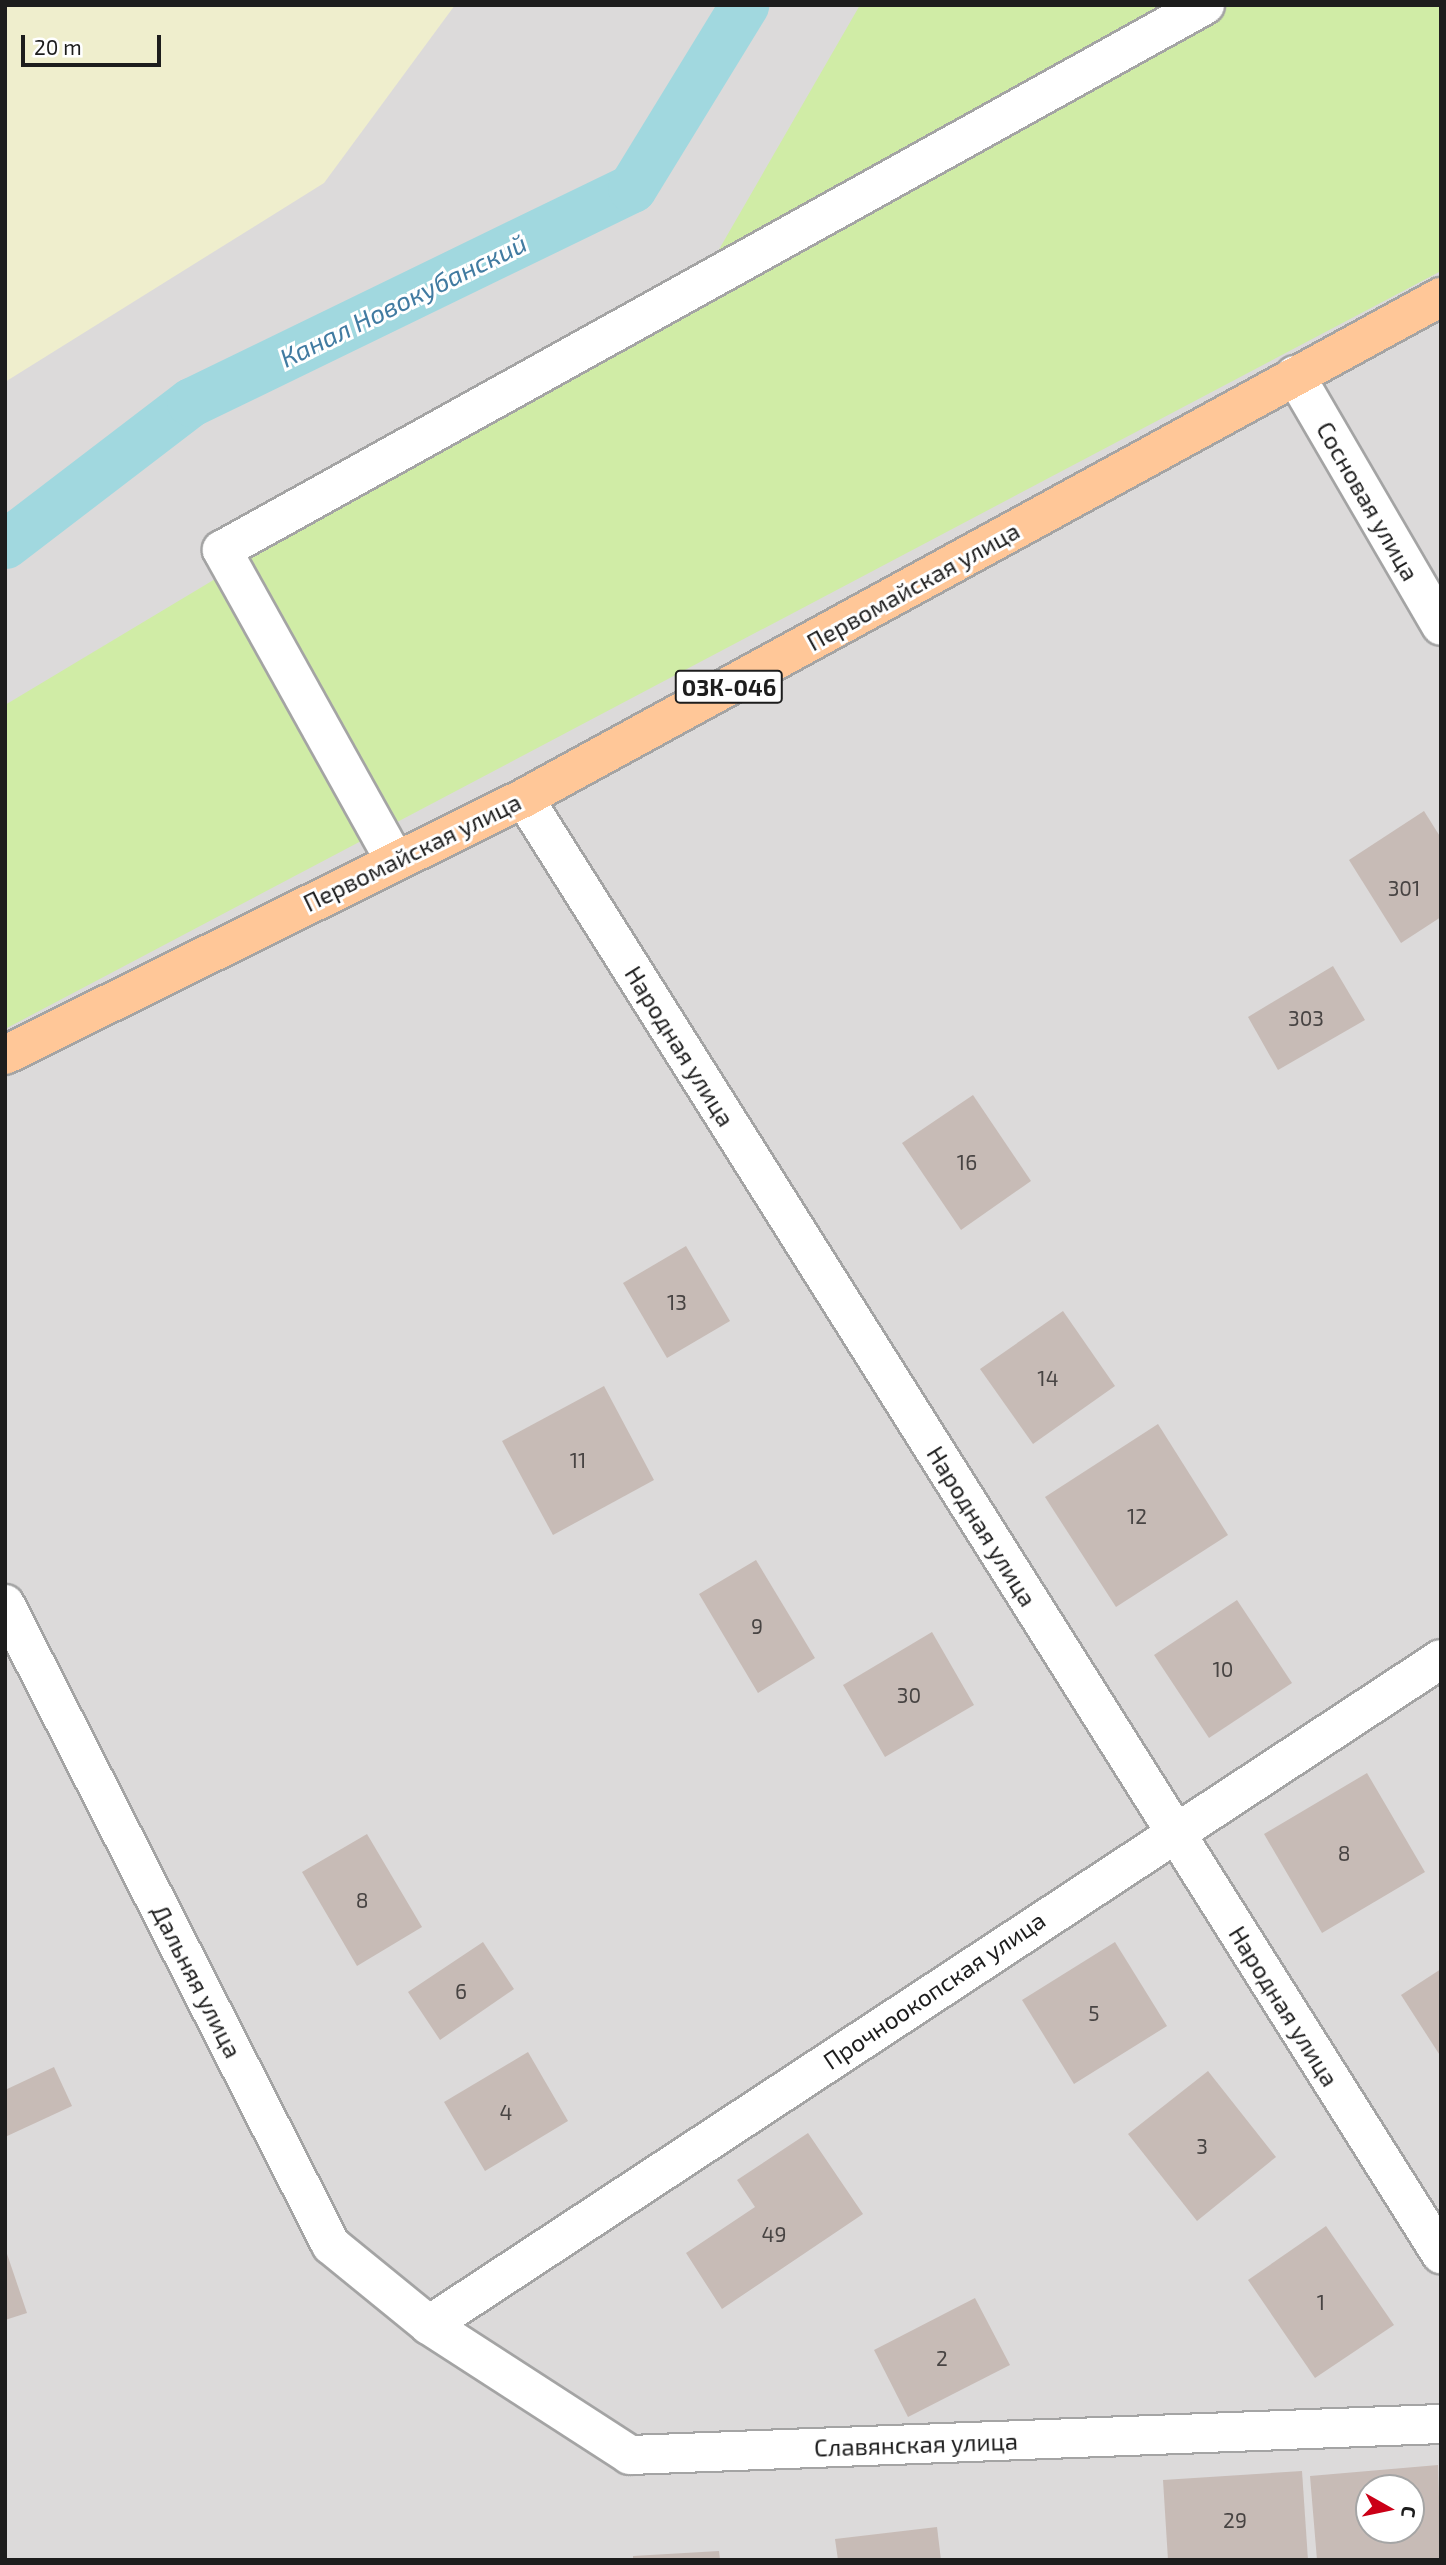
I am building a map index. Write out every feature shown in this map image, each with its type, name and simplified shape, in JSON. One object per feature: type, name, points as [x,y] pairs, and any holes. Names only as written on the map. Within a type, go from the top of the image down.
[{"type":"main road","name":"Первомайская улица","points":[[5,1055],[524,797],[1441,297]]},
{"type":"street","points":[[395,860],[222,550],[1205,5]]},
{"type":"street","name":"Сосновая улица","points":[[1295,375],[1441,626]]},
{"type":"street","name":"Народная улица","points":[[524,797],[1441,2254]]},
{"type":"street","name":"Дальняя улица","points":[[5,1604],[331,2245],[429,2325]]},
{"type":"street","name":"Прочноокопская улица","points":[[429,2325],[1174,1830],[1441,1659]]},
{"type":"street","name":"Славянская улица","points":[[429,2325],[630,2455],[1441,2424]]},
{"type":"shaded area","points":[[5,5],[1441,5],[1441,2560],[5,2560]]},
{"type":"green space","points":[[5,5],[455,5],[324,183],[5,382]]},
{"type":"green space","points":[[860,5],[1441,5],[1441,271],[5,1029],[5,705],[695,291]]},
{"type":"building","points":[[1424,811],[1441,838],[1441,917],[1401,943],[1349,860]]},
{"type":"building","points":[[1333,966],[1365,1020],[1278,1070],[1248,1017]]},
{"type":"building","points":[[973,1095],[1031,1181],[961,1230],[902,1143]]},
{"type":"building","points":[[686,1246],[730,1321],[667,1358],[623,1283]]},
{"type":"building","points":[[1063,1311],[1115,1386],[1033,1444],[980,1369]]},
{"type":"building","points":[[604,1386],[654,1480],[553,1535],[502,1441]]},
{"type":"building","points":[[1158,1424],[1228,1535],[1116,1607],[1045,1497]]},
{"type":"building","points":[[756,1560],[815,1658],[758,1693],[699,1594]]},
{"type":"building","points":[[1237,1600],[1292,1683],[1209,1738],[1154,1655]]},
{"type":"building","points":[[932,1632],[974,1705],[885,1757],[843,1685]]},
{"type":"building","points":[[1367,1773],[1425,1872],[1322,1933],[1264,1834]]},
{"type":"building","points":[[367,1834],[422,1927],[357,1966],[302,1872]]},
{"type":"building","points":[[483,1942],[514,1989],[440,2040],[408,1992]]},
{"type":"building","points":[[1115,1942],[1167,2026],[1074,2084],[1022,2000]]},
{"type":"building","points":[[1441,1969],[1441,2057],[1401,1995]]},
{"type":"building","points":[[528,2052],[568,2121],[485,2171],[444,2102]]},
{"type":"building","points":[[54,2067],[72,2106],[5,2137],[5,2090]]},
{"type":"building","points":[[1208,2071],[1276,2157],[1197,2221],[1128,2134]]},
{"type":"building","points":[[808,2133],[863,2214],[722,2309],[686,2253],[755,2207],[737,2180]]},
{"type":"building","points":[[1326,2226],[1394,2325],[1315,2378],[1248,2280]]},
{"type":"building","points":[[5,2248],[27,2313],[5,2320]]},
{"type":"building","points":[[975,2298],[1010,2365],[908,2417],[874,2350]]},
{"type":"building","points":[[1438,2465],[1441,2560],[1317,2560],[1310,2476]]},
{"type":"building","points":[[1302,2471],[1308,2560],[1168,2560],[1163,2480]]},
{"type":"building","points":[[937,2527],[941,2560],[838,2560],[835,2539]]},
{"type":"building","points":[[719,2551],[720,2560],[633,2560],[633,2556]]},
{"type":"waterway","name":"Канал Новокубанский","points":[[5,544],[191,402],[632,188],[744,5]]}]
